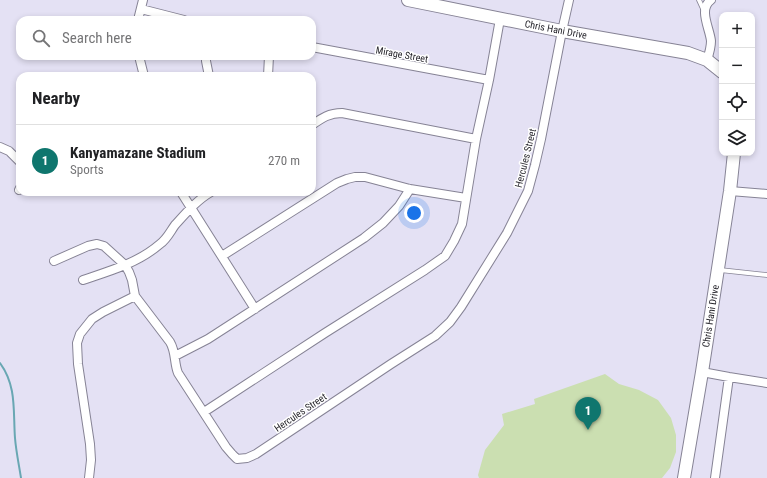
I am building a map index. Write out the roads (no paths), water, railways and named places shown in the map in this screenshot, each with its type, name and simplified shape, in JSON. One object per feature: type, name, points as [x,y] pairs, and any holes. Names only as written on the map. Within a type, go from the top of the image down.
[{"type":"street","points":[[139,16],[143,0]]},
{"type":"street","name":"Chris Hani Drive","points":[[408,0],[562,31],[688,53],[708,60],[719,69]]},
{"type":"street","points":[[562,31],[569,0]]},
{"type":"street","points":[[708,60],[710,42],[705,15],[706,7],[711,0]]},
{"type":"street","points":[[141,9],[168,16]]},
{"type":"street","points":[[204,412],[446,256],[462,224],[476,139],[500,19]]},
{"type":"street","name":"Hercules Street","points":[[135,296],[170,342],[174,350],[175,363],[178,373],[232,454],[237,459],[247,458],[256,454],[435,336],[450,322],[497,250],[528,191],[541,139],[562,31]]},
{"type":"street","name":"Mirage Street","points":[[316,48],[489,80]]},
{"type":"street","points":[[140,60],[143,72]]},
{"type":"street","points":[[207,60],[208,72]]},
{"type":"street","points":[[268,72],[269,60]]},
{"type":"street","points":[[316,123],[334,113],[342,113],[476,139]]},
{"type":"street","points":[[0,148],[9,151],[16,158]]},
{"type":"street","name":"Chris Hani Drive","points":[[684,478],[718,269],[734,156]]},
{"type":"street","points":[[222,256],[337,183],[347,179],[365,177],[410,189],[466,198]]},
{"type":"street","points":[[175,356],[208,339],[364,238],[383,224],[399,206],[410,189]]},
{"type":"street","points":[[730,191],[767,194]]},
{"type":"street","points":[[184,196],[255,308]]},
{"type":"street","points":[[83,280],[125,265],[142,257],[161,244],[191,208],[205,196]]},
{"type":"street","points":[[54,261],[88,246],[97,244],[104,246],[125,265],[132,280],[135,296],[92,319],[80,334],[77,343],[78,364],[90,444],[91,460],[89,478]]},
{"type":"street","points":[[702,372],[729,378],[767,383]]},
{"type":"street","points":[[715,478],[729,378]]},
{"type":"lane","points":[[699,0],[705,15]]},
{"type":"lane","points":[[718,269],[767,275]]},
{"type":"waterway","points":[[0,363],[12,390],[15,443],[21,478]]},
{"type":"place","name":"Kanyamazane Stadium","points":[[588,430]]}]
